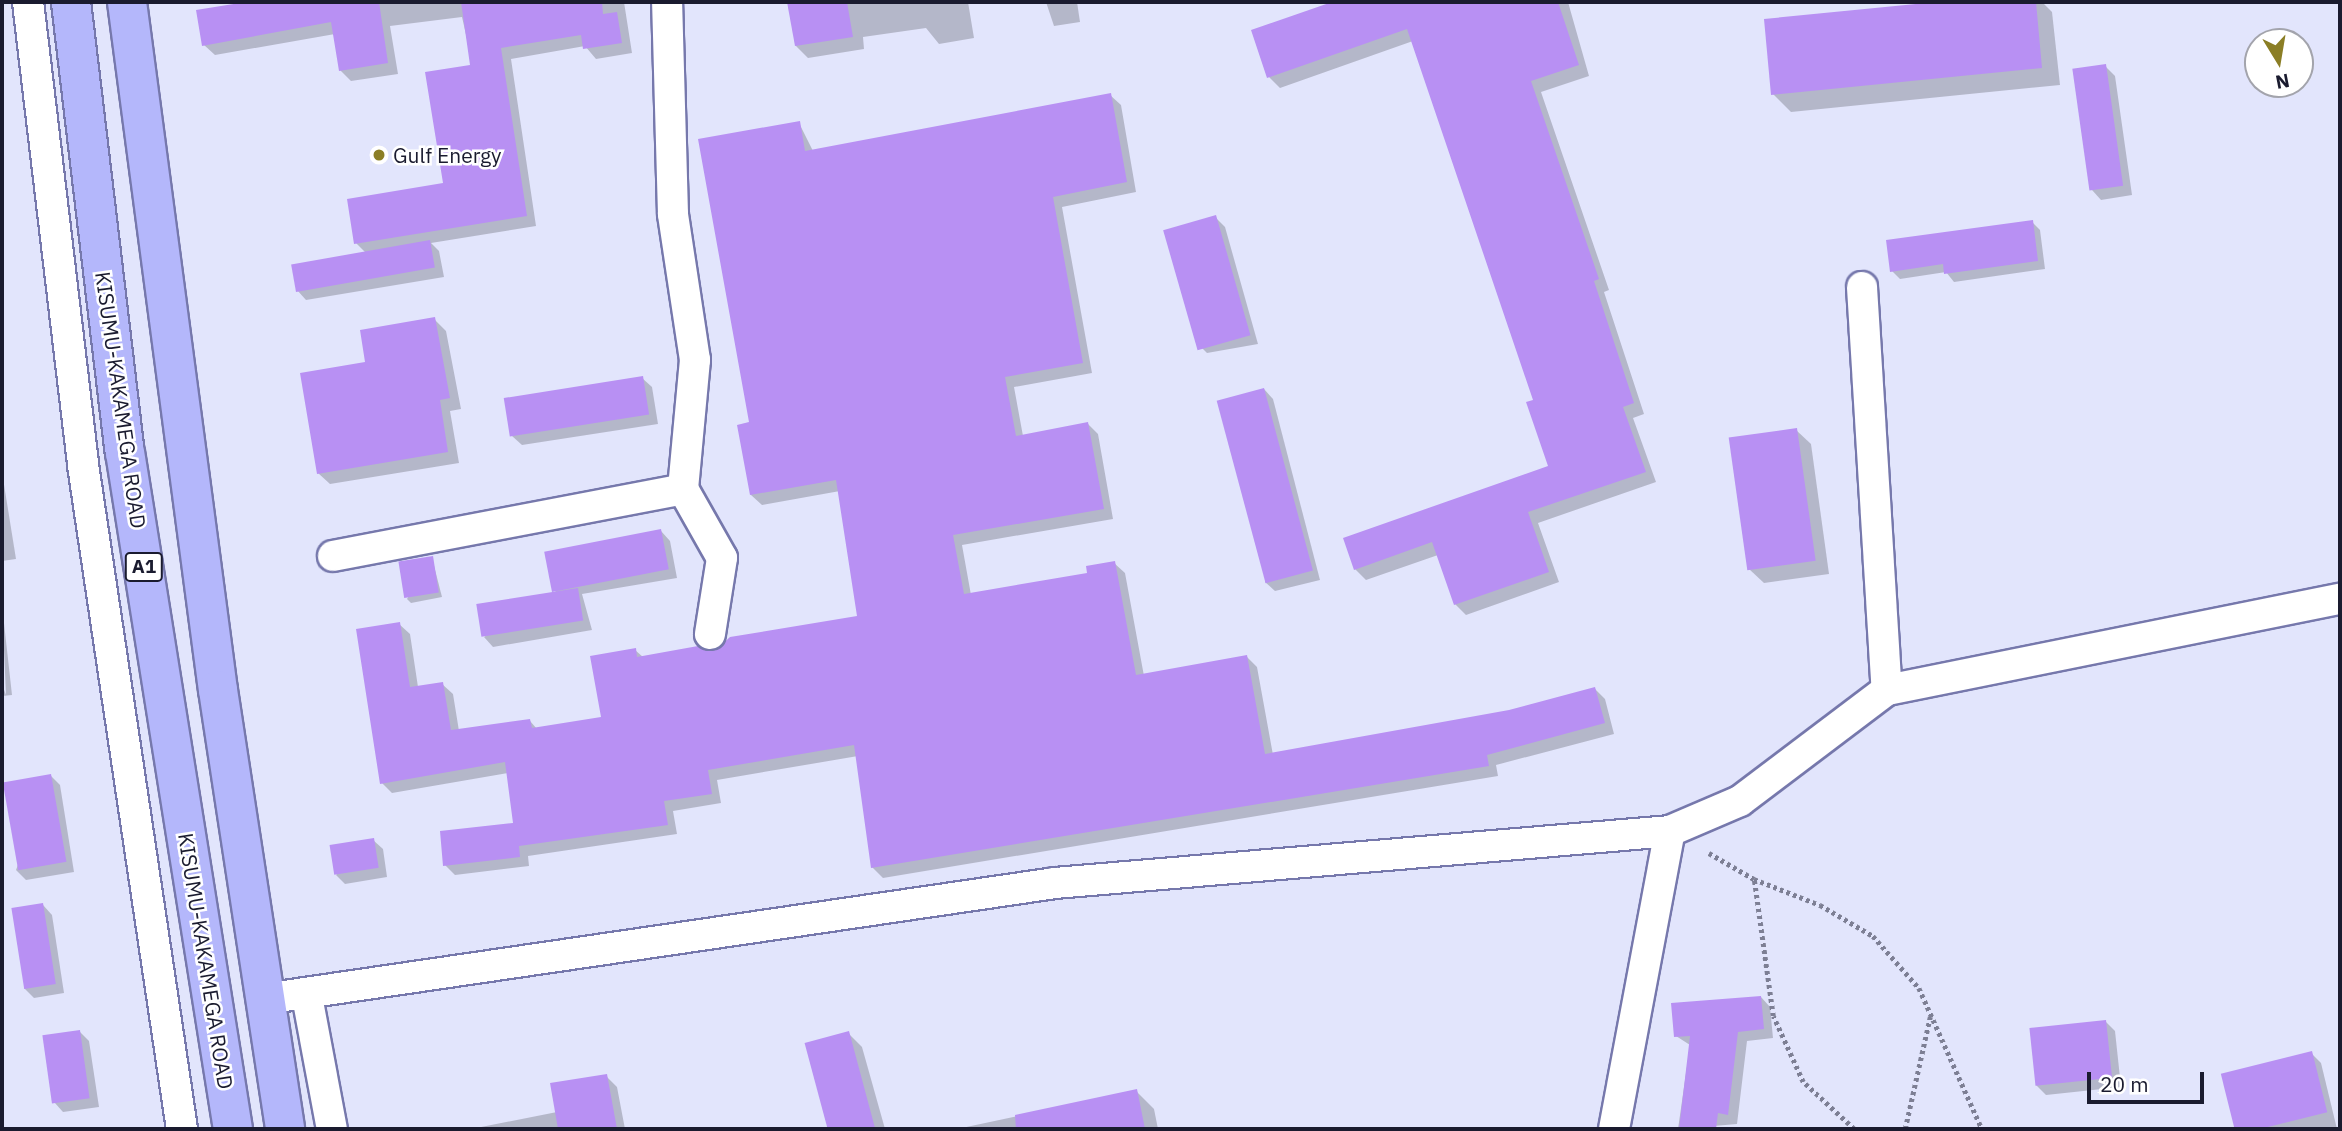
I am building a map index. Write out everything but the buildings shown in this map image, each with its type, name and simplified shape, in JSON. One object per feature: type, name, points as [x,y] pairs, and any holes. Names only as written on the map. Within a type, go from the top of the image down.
[{"type":"highway","name":"KISUMU-KAKAMEGA ROAD","points":[[72,2],[125,452],[233,1129]]},
{"type":"highway","points":[[127,2],[264,999],[285,1129]]},
{"type":"street","points":[[28,2],[83,465],[182,1129]]},
{"type":"street","points":[[667,2],[673,214],[695,360],[684,489],[722,558],[710,634]]},
{"type":"street","points":[[1862,287],[1887,690]]},
{"type":"street","points":[[334,556],[684,489]]},
{"type":"street","points":[[264,999],[307,996],[1055,883],[1670,831],[1740,801],[1887,690],[2340,599]]},
{"type":"street","points":[[1614,1129],[1670,831]]},
{"type":"street","points":[[307,996],[332,1129]]},
{"type":"path","points":[[1670,831],[1754,879],[1820,905],[1873,936],[1919,988],[1982,1129]]},
{"type":"path","points":[[1754,879],[1773,1016],[1803,1082],[1854,1129]]},
{"type":"path","points":[[1905,1129],[1930,1016]]},
{"type":"place","name":"Gulf Energy","points":[[379,155]]}]
